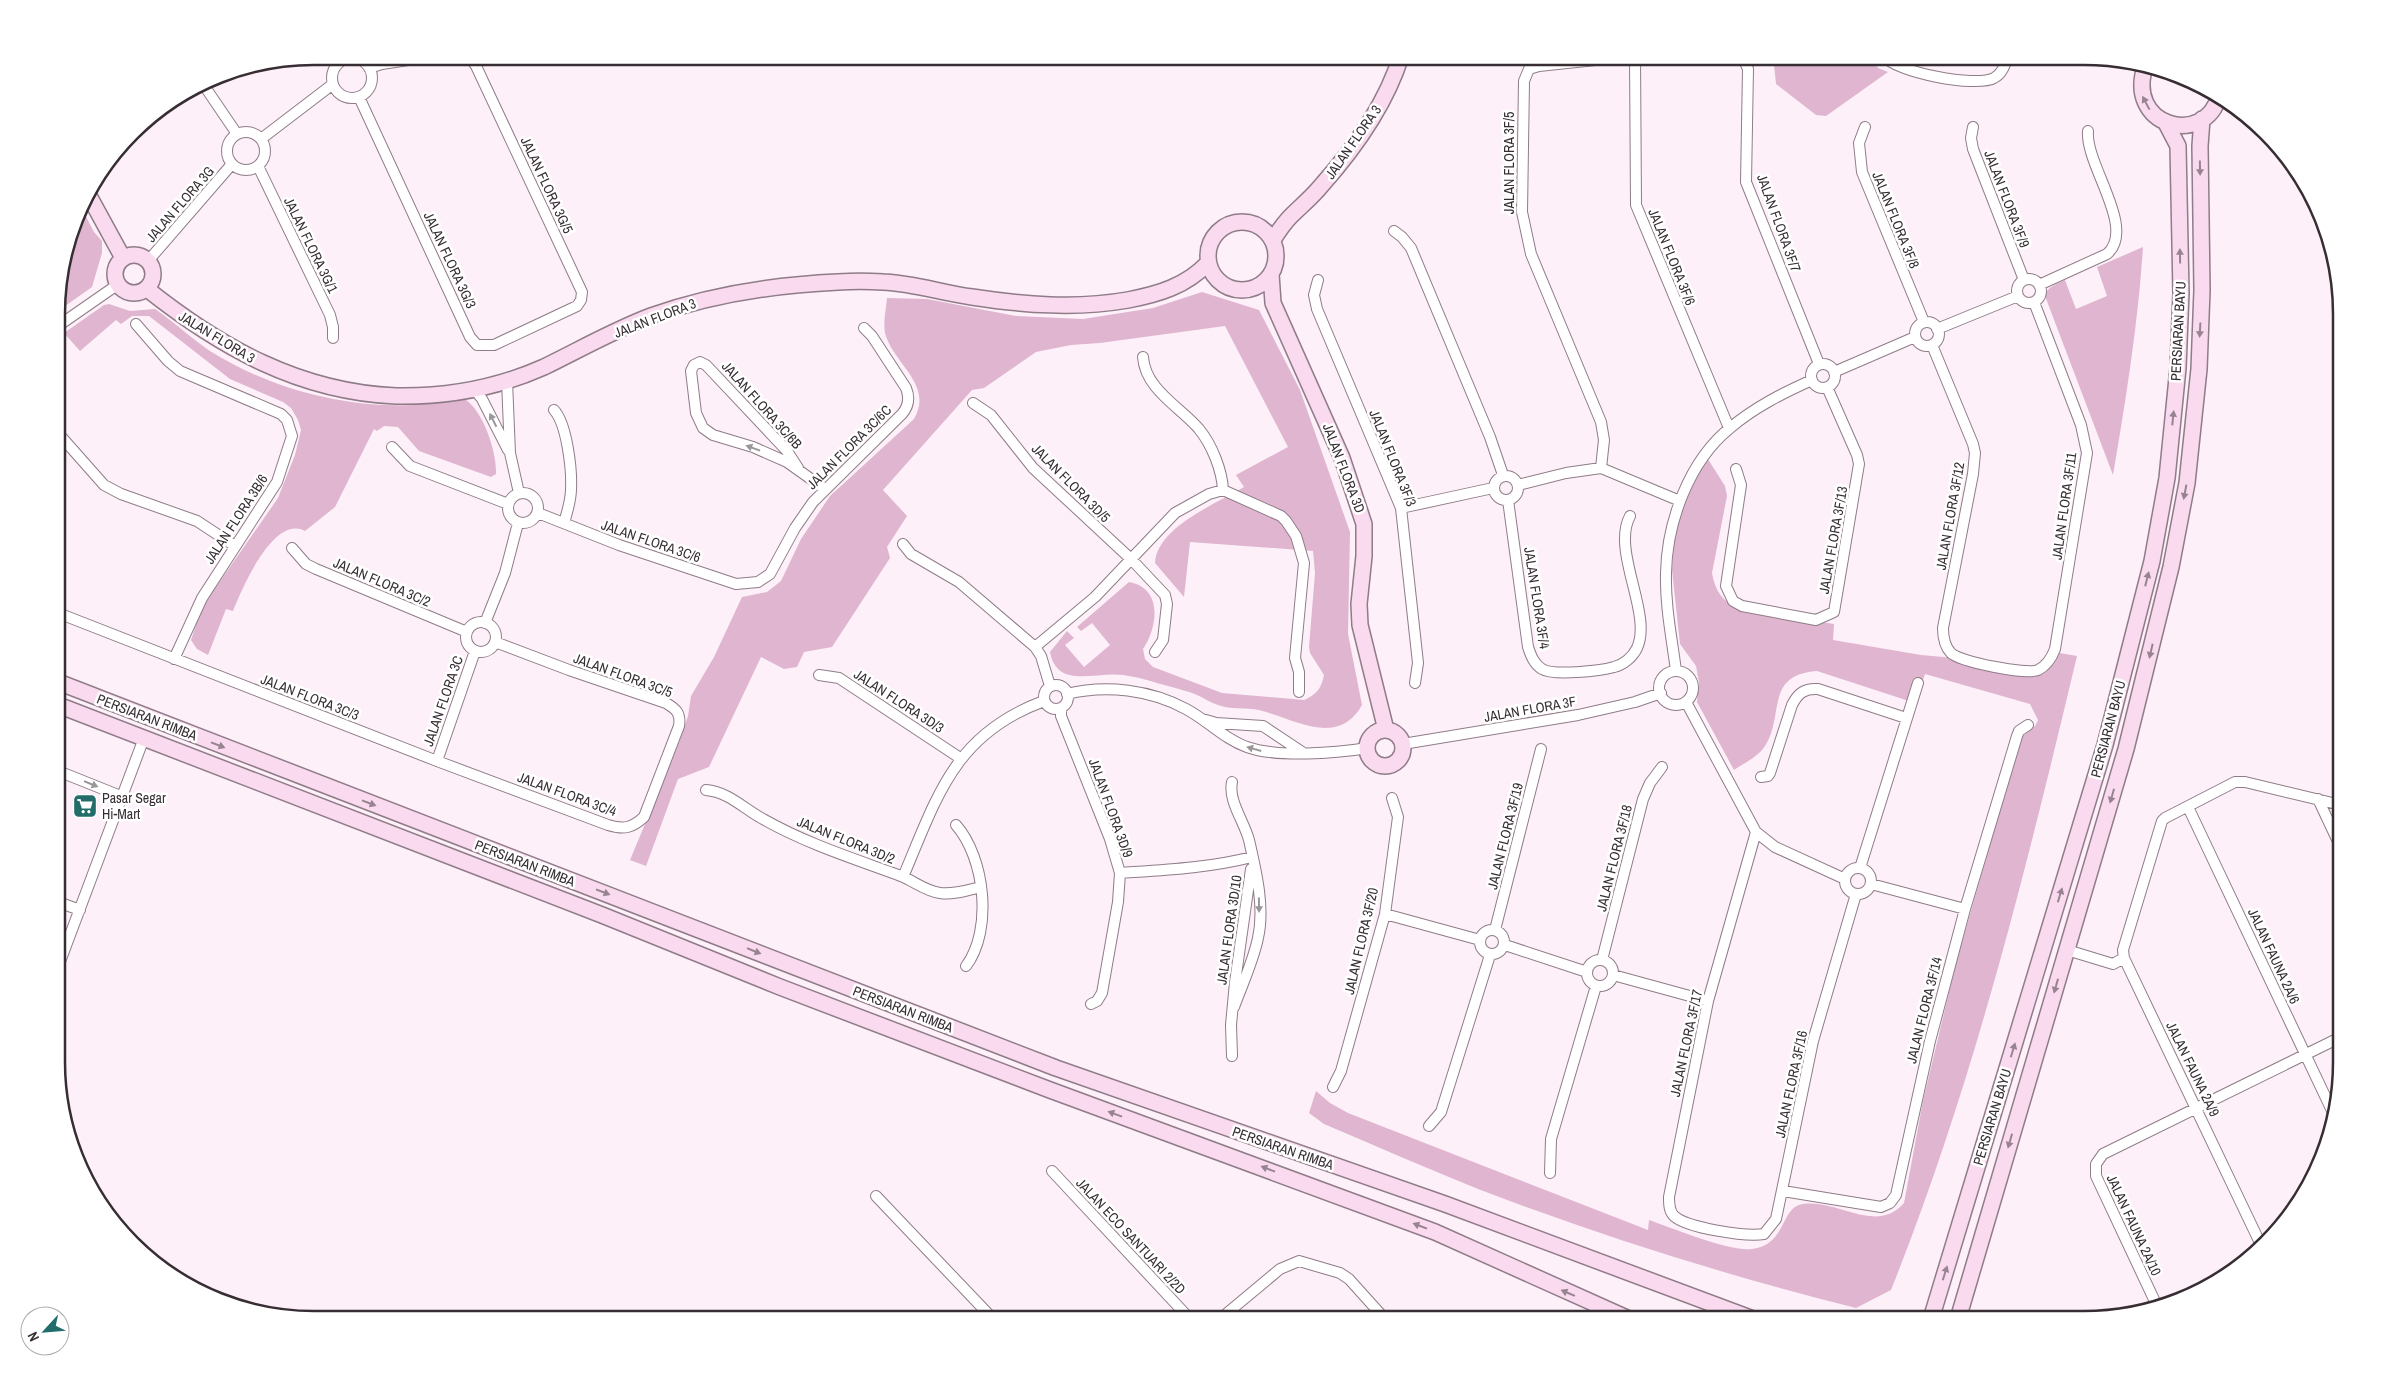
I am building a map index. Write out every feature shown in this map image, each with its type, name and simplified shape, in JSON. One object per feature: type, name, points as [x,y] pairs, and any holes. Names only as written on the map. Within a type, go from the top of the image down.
[{"type":"street","points":[[336,65],[332,74],[333,84],[344,96],[359,96],[371,85],[369,68],[366,65]]},
{"type":"street","points":[[369,68],[379,65]]},
{"type":"street","name":"JALAN FLORA 3G/5","points":[[475,65],[580,288],[582,296],[579,304],[568,311]]},
{"type":"street","name":"JALAN FLORA 3","points":[[1273,240],[1290,217],[1321,188],[1347,155],[1382,100],[1398,65]]},
{"type":"street","name":"JALAN FLORA 3F/5","points":[[1548,65],[1529,70],[1524,81],[1522,212],[1524,230],[1531,254],[1601,422],[1604,440],[1601,468]]},
{"type":"street","name":"JALAN FLORA 3F/6","points":[[1634,65],[1636,205],[1729,428]]},
{"type":"street","name":"JALAN FLORA 3F/7","points":[[1746,65],[1748,69],[1746,182],[1819,364]]},
{"type":"street","points":[[1894,65],[1941,77],[1976,82],[1988,81],[2001,72],[2004,65]]},
{"type":"street","points":[[2143,72],[2141,91],[2145,105],[2154,116],[2166,123],[2180,126],[2191,124],[2202,119],[2217,104]]},
{"type":"street","points":[[261,139],[333,84]]},
{"type":"street","points":[[207,90],[237,134],[252,133],[261,139],[264,144],[264,156],[258,166]]},
{"type":"street","name":"JALAN FLORA 3G/3","points":[[359,96],[473,341],[482,346],[494,345],[568,311]]},
{"type":"street","name":"PERSIARAN BAYU","points":[[1960,1311],[2139,699],[2171,567],[2187,483],[2199,369],[2202,290],[2200,146],[2202,119]]},
{"type":"street","name":"PERSIARAN BAYU","points":[[1933,1311],[2105,744],[2152,561],[2167,478],[2178,368],[2181,292],[2178,146],[2166,123]]},
{"type":"street","name":"JALAN FLORA 3F/8","points":[[1865,127],[1859,143],[1862,172],[1924,322]]},
{"type":"street","name":"JALAN FLORA 3F/9","points":[[1973,128],[1971,138],[1973,149],[2024,280]]},
{"type":"street","points":[[2039,285],[2107,254],[2114,248],[2116,223],[2089,150],[2088,131]]},
{"type":"street","name":"JALAN FLORA 3G","points":[[237,134],[232,137],[227,148],[228,160],[245,170],[258,166]]},
{"type":"street","name":"JALAN FLORA 3G","points":[[148,261],[232,164]]},
{"type":"street","name":"JALAN FLORA 3G/1","points":[[258,166],[330,315],[333,338]]},
{"type":"street","points":[[92,202],[123,258]]},
{"type":"street","points":[[1256,224],[1290,217]]},
{"type":"street","points":[[1194,277],[1219,281],[1235,289],[1252,289],[1263,283],[1271,274],[1276,263],[1273,240],[1266,231],[1256,224],[1246,221],[1235,222],[1221,229],[1210,241],[1208,252],[1208,263],[1212,273],[1219,281]]},
{"type":"street","points":[[1394,231],[1411,248],[1490,437],[1503,476]]},
{"type":"street","points":[[139,255],[148,261],[153,271],[153,278],[147,289],[134,294],[128,293],[117,285],[114,273],[123,258],[139,255]]},
{"type":"street","name":"JALAN FLORA 3","points":[[147,289],[180,315],[229,347],[264,365],[352,391],[421,396],[474,389],[506,381],[540,368],[647,318],[687,304],[728,293],[802,284],[883,282],[1005,302],[1095,306],[1140,298],[1175,287],[1194,277],[1208,263]]},
{"type":"street","name":"JALAN FLORA 3D","points":[[1271,274],[1273,303],[1313,390],[1359,505],[1365,537],[1359,604],[1360,625],[1386,730]]},
{"type":"street","name":"JALAN FLORA 3F/3","points":[[1318,280],[1314,295],[1317,309],[1401,508],[1418,663],[1415,684]]},
{"type":"street","points":[[2024,280],[2033,280],[2039,285],[2041,293],[2034,302],[2023,302],[2018,296],[2019,285],[2024,280]]},
{"type":"street","points":[[65,321],[117,285]]},
{"type":"street","points":[[1252,289],[1273,303]]},
{"type":"street","points":[[1938,329],[2018,296]]},
{"type":"street","name":"JALAN FLORA 3F/11","points":[[1994,666],[2021,670],[2039,670],[2053,654],[2087,454],[2081,425],[2034,302]]},
{"type":"street","points":[[1924,322],[1932,323],[1938,329],[1938,338],[1932,345],[1924,346],[1915,337],[1916,328],[1924,322]]},
{"type":"street","name":"JALAN FLORA 3B/6","points":[[136,324],[174,367],[274,409],[282,414],[290,427],[292,436],[274,488],[195,609],[174,659]]},
{"type":"street","name":"JALAN FLORA 3C/6C","points":[[758,582],[764,579],[776,567],[795,528],[825,489],[902,414],[909,400],[906,388],[876,340],[864,328]]},
{"type":"street","points":[[1834,372],[1915,337]]},
{"type":"street","name":"JALAN FLORA 3F/12","points":[[1932,345],[1975,453],[1973,474],[1943,628],[1944,640],[1948,649],[1955,656],[1994,666]]},
{"type":"street","points":[[1144,357],[1145,371],[1152,382],[1204,437],[1221,474],[1223,490]]},
{"type":"street","name":"JALAN FLORA 3C/6B","points":[[798,468],[787,451],[706,365],[700,362],[694,365],[691,371],[695,406],[703,428],[713,435],[753,447],[798,468],[825,489]]},
{"type":"street","points":[[1819,364],[1828,365],[1834,372],[1834,381],[1827,387],[1818,386],[1812,380],[1812,371],[1819,364]]},
{"type":"street","points":[[1676,671],[1666,572],[1668,541],[1680,500],[1702,460],[1729,428],[1762,404],[1812,380]]},
{"type":"street","points":[[506,381],[510,453],[519,492]]},
{"type":"street","name":"JALAN FLORA 3F/13","points":[[1736,469],[1741,485],[1726,586],[1733,601],[1742,606],[1816,620],[1834,612],[1859,464],[1857,454],[1827,387]]},
{"type":"street","points":[[474,389],[482,399],[510,453]]},
{"type":"street","name":"JALAN FLORA 3D/5","points":[[973,404],[991,415],[1033,468],[1162,590],[1167,599],[1163,640],[1155,652]]},
{"type":"street","points":[[554,410],[564,430],[572,483],[570,501],[564,523]]},
{"type":"street","points":[[65,441],[104,485],[121,494],[197,520],[235,546]]},
{"type":"street","points":[[392,447],[410,466],[508,504]]},
{"type":"street","points":[[1518,485],[1566,473],[1601,468],[1680,500]]},
{"type":"street","points":[[1503,476],[1511,476],[1518,485],[1517,492],[1508,500],[1500,499],[1493,488],[1496,480],[1503,476]]},
{"type":"street","points":[[1401,508],[1493,488]]},
{"type":"street","points":[[1036,647],[1095,597],[1175,513],[1209,494],[1223,490],[1280,516],[1291,526],[1300,546],[1304,564],[1295,658],[1299,672],[1299,692]]},
{"type":"street","points":[[519,492],[528,493],[535,497],[538,513],[528,523],[518,522],[511,517],[508,504],[512,497],[519,492]]},
{"type":"street","name":"JALAN FLORA 3F/4","points":[[1508,500],[1528,647],[1532,659],[1538,666],[1553,673],[1614,667],[1632,656],[1638,648],[1639,622],[1625,538],[1630,516]]},
{"type":"street","name":"JALAN FLORA 3C/6","points":[[538,513],[618,545],[729,582],[743,585],[758,582]]},
{"type":"street","points":[[485,623],[505,574],[518,522]]},
{"type":"street","points":[[903,544],[911,554],[958,582],[1036,647],[1043,662],[1050,686]]},
{"type":"street","name":"JALAN FLORA 3C/2","points":[[292,548],[306,564],[316,570],[467,632]]},
{"type":"street","name":"JALAN FLORA 3C/3","points":[[65,616],[437,761]]},
{"type":"street","points":[[485,623],[494,632],[495,642],[485,651],[474,651],[467,642],[467,632],[474,624],[485,623]]},
{"type":"street","name":"JALAN FLORA 3C/5","points":[[495,642],[569,670],[666,703],[676,709],[680,718],[679,726],[662,775]]},
{"type":"street","name":"JALAN FLORA 3C","points":[[437,761],[474,651]]},
{"type":"street","points":[[1676,671],[1685,674],[1692,680],[1692,695],[1686,702],[1677,705],[1669,703],[1661,693],[1663,678],[1676,671]]},
{"type":"street","name":"JALAN FLORA 3D/3","points":[[819,675],[839,678],[960,758]]},
{"type":"street","points":[[1860,868],[1918,683]]},
{"type":"street","name":"PERSIARAN RIMBA","points":[[65,685],[1056,1068],[1445,1204],[1732,1311]]},
{"type":"street","points":[[1050,686],[1060,686],[1068,694]]},
{"type":"street","points":[[1050,686],[1044,694],[1044,701],[1049,707],[1061,708],[1067,701],[1068,694]]},
{"type":"street","points":[[1761,778],[1768,776],[1770,773],[1792,705],[1798,695],[1805,690],[1818,689],[1906,718]]},
{"type":"street","points":[[1068,694],[1103,690],[1147,693],[1186,709],[1232,740],[1251,748],[1269,752],[1334,752],[1368,748]]},
{"type":"street","name":"JALAN FLORA 3F","points":[[1403,744],[1578,715],[1635,702],[1661,693]]},
{"type":"street","points":[[904,877],[933,803],[960,758],[1002,722],[1044,701]]},
{"type":"street","points":[[1686,702],[1756,832],[1775,847],[1845,879]]},
{"type":"street","name":"PERSIARAN RIMBA","points":[[65,708],[845,1012],[1434,1232],[1611,1311]]},
{"type":"street","name":"JALAN FLORA 3D/9","points":[[1061,708],[1062,716],[1110,839],[1120,874],[1118,902],[1102,993],[1097,1001],[1090,1004]]},
{"type":"street","points":[[1199,718],[1216,723],[1263,726],[1302,752]]},
{"type":"street","name":"JALAN FLORA 3F/14","points":[[1783,1191],[1876,1206],[1886,1206],[1893,1200],[1900,1182],[1910,1126],[1965,909],[2014,743],[2019,731],[2028,725]]},
{"type":"street","points":[[1386,730],[1397,734],[1403,744],[1403,750],[1398,760],[1388,765],[1382,765],[1372,759],[1368,748],[1371,737],[1375,733],[1386,730]]},
{"type":"street","points":[[65,949],[144,738]]},
{"type":"street","name":"JALAN FLORA 3F/19","points":[[1495,930],[1542,749]]},
{"type":"street","name":"JALAN FLORA 3C/4","points":[[437,761],[608,825],[623,828],[630,828],[644,817],[662,775]]},
{"type":"street","name":"JALAN FLORA 3F/18","points":[[1602,960],[1643,798],[1650,783],[1662,767]]},
{"type":"street","points":[[65,774],[123,796]]},
{"type":"street","name":"JALAN FLORA 3D/10","points":[[1232,782],[1232,793],[1248,838],[1259,889],[1258,938],[1234,1007]]},
{"type":"street","points":[[2067,950],[2113,964],[2124,958],[2122,950],[2162,821],[2188,806],[2235,782],[2245,782],[2333,803]]},
{"type":"street","name":"JALAN FLORA 3D/2","points":[[706,790],[724,793],[762,819],[790,833],[904,877],[939,893],[950,894],[981,887]]},
{"type":"street","name":"JALAN FLORA 3F/20","points":[[1333,1088],[1342,1071],[1385,914],[1398,817],[1392,798]]},
{"type":"street","points":[[2318,799],[2333,831]]},
{"type":"street","name":"JALAN FAUNA 2A/6","points":[[2188,806],[2329,1105]]},
{"type":"street","points":[[956,825],[966,842],[981,887],[983,900],[982,917],[974,953],[966,966]]},
{"type":"street","name":"JALAN FLORA 3F/17","points":[[1719,1230],[1678,1219],[1671,1212],[1669,1203],[1708,1001],[1756,832]]},
{"type":"street","points":[[1120,874],[1186,868],[1252,857]]},
{"type":"street","name":"JALAN FLORA 3D/10","points":[[1232,1056],[1234,1007],[1252,857]]},
{"type":"street","points":[[1860,868],[1869,874],[1871,884],[1866,892],[1856,894],[1848,889],[1845,879],[1850,871],[1860,868]]},
{"type":"street","points":[[1871,884],[1965,909]]},
{"type":"street","name":"JALAN FLORA 3F/16","points":[[1719,1230],[1748,1236],[1764,1234],[1776,1219],[1813,1041],[1856,894]]},
{"type":"street","points":[[65,905],[80,910]]},
{"type":"street","points":[[1385,914],[1480,940]]},
{"type":"street","points":[[1495,930],[1503,935],[1505,945],[1500,953],[1490,955],[1482,949],[1480,940],[1485,932],[1495,930]]},
{"type":"street","points":[[1505,945],[1587,972]]},
{"type":"street","points":[[1429,1126],[1440,1112],[1490,955]]},
{"type":"street","name":"JALAN FAUNA 2A/9","points":[[2124,958],[2258,1239]]},
{"type":"street","points":[[1602,960],[1610,965],[1613,975],[1608,984],[1596,986],[1590,981],[1587,972],[1592,963],[1602,960]]},
{"type":"street","points":[[1613,975],[1708,1001]]},
{"type":"street","points":[[1550,1173],[1551,1139],[1596,986]]},
{"type":"street","points":[[2196,1108],[2333,1041]]},
{"type":"street","name":"JALAN FAUNA 2A/10","points":[[2155,1301],[2096,1176],[2096,1164],[2103,1154],[2196,1108]]},
{"type":"street","name":"JALAN ECO SANTUARI 2/2D","points":[[1052,1172],[1182,1311]]},
{"type":"street","points":[[876,1196],[985,1311]]},
{"type":"street","points":[[1231,1311],[1280,1269],[1299,1261],[1340,1273],[1349,1279],[1378,1311]]},
{"type":"shaded area","points":[[1774,65],[1876,65],[1878,68],[1888,72],[1826,116],[1816,115],[1776,84]]},
{"type":"shaded area","points":[[86,216],[94,232],[102,241],[102,253],[92,287],[66,306],[67,282],[73,250]]},
{"type":"shaded area","points":[[2143,247],[2131,361],[2113,475],[2045,296],[2055,284],[2065,280],[2076,309],[2107,296],[2097,267]]},
{"type":"shaded area","points":[[1202,292],[1259,310],[1300,390],[1350,532],[1348,634],[1362,705],[1352,718],[1341,725],[1328,728],[1315,727],[1259,710],[1223,707],[1190,692],[1135,677],[1112,674],[1069,675],[1061,671],[1054,664],[1050,652],[1067,631],[1074,638],[1065,645],[1084,667],[1110,645],[1092,623],[1081,631],[1077,627],[1129,582],[1140,586],[1148,592],[1152,600],[1154,620],[1152,630],[1143,649],[1145,659],[1153,667],[1222,693],[1304,700],[1318,691],[1324,675],[1310,653],[1309,647],[1315,573],[1313,551],[1190,542],[1184,597],[1155,563],[1158,550],[1166,538],[1177,528],[1204,509],[1244,487],[1236,475],[1288,447],[1225,326],[1100,343],[1071,345],[1036,352],[984,388],[972,390],[883,490],[907,516],[887,547],[890,558],[832,647],[804,652],[797,667],[784,669],[761,657],[709,767],[678,779],[646,866],[630,860],[680,740],[688,716],[691,696],[714,657],[742,597],[767,592],[781,581],[801,539],[830,496],[914,419],[919,407],[919,395],[910,374],[889,344],[885,333],[884,320],[887,298],[927,299],[1016,316],[1083,319],[1153,308]]},
{"type":"shaded area","points":[[109,304],[130,311],[155,309],[210,351],[232,364],[280,385],[306,393],[358,403],[384,405],[410,405],[463,398],[477,411],[487,432],[494,454],[496,474],[491,477],[419,451],[398,427],[384,426],[377,431],[374,429],[335,507],[305,531],[293,529],[282,533],[261,556],[244,586],[233,611],[226,609],[208,655],[197,649],[191,640],[202,607],[278,498],[295,455],[301,430],[291,408],[283,402],[230,379],[149,316],[132,316],[121,324],[116,320],[80,351],[65,332],[104,305]]},
{"type":"shaded area","points":[[1706,456],[1725,486],[1727,496],[1712,573],[1715,585],[1721,595],[1733,606],[1739,609],[1834,624],[1833,640],[1921,655],[1966,659],[2029,671],[2041,665],[2054,652],[2077,656],[2038,817],[1996,976],[1947,1135],[1891,1290],[1856,1308],[1713,1269],[1618,1239],[1524,1206],[1478,1189],[1324,1124],[1309,1113],[1316,1091],[1330,1103],[1348,1113],[1648,1230],[1649,1220],[1701,1239],[1742,1249],[1763,1246],[1771,1241],[1790,1212],[1803,1204],[1830,1206],[1856,1214],[1881,1216],[1893,1212],[1904,1203],[1923,1101],[1956,963],[2021,738],[2035,726],[2038,720],[2030,704],[1925,674],[1915,703],[1817,671],[1800,674],[1789,680],[1779,698],[1771,734],[1765,746],[1755,757],[1734,770],[1697,702],[1699,682],[1696,666],[1680,644],[1672,570],[1675,527],[1688,493]]},
{"type":"place","name":"Pasar Segar Hi-Mart","points":[[85,806]]}]
